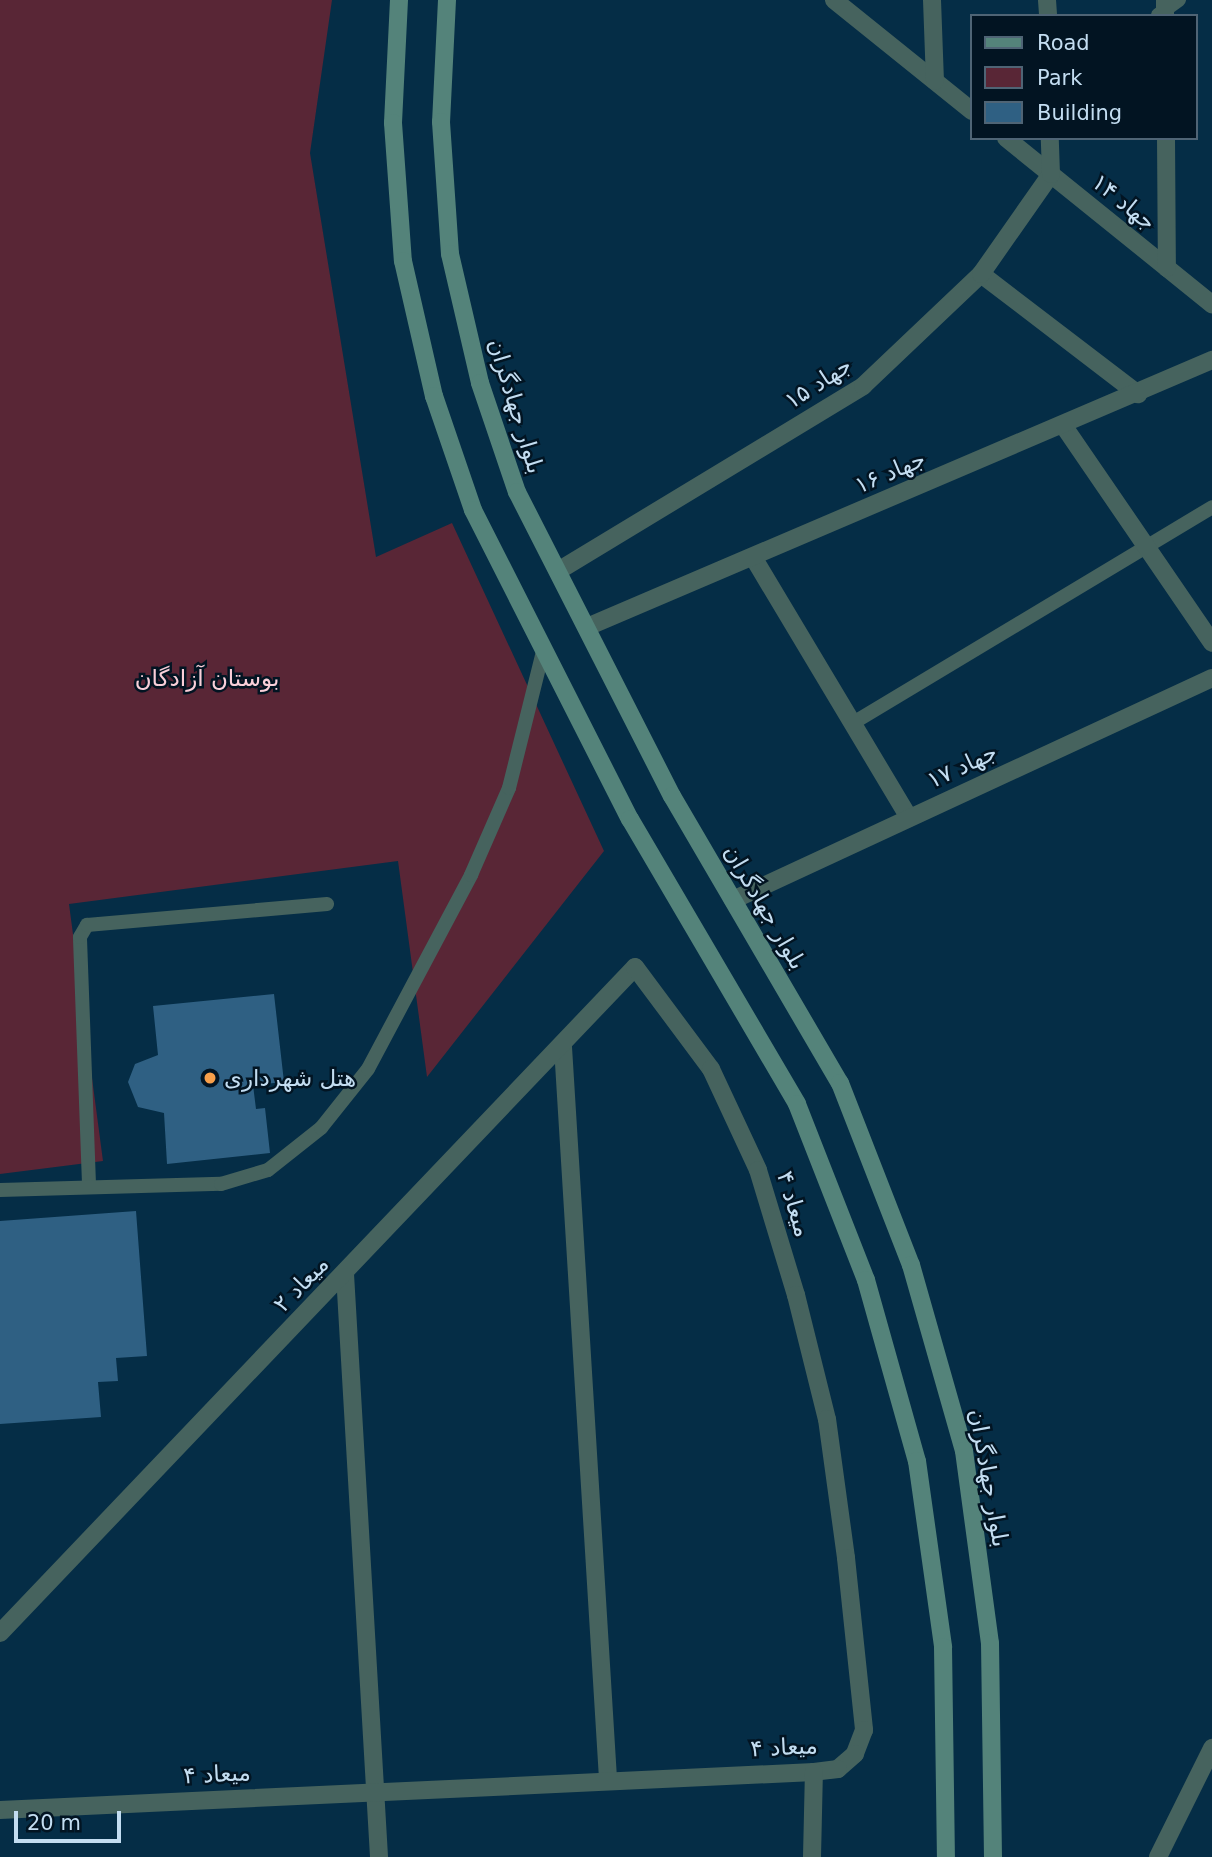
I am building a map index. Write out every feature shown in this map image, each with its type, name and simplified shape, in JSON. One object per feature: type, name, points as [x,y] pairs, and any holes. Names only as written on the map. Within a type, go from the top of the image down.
[{"type":"main road","points":[[399,0],[393,123],[403,261],[434,396],[473,510],[630,819],[797,1104],[866,1280],[917,1461],[943,1647],[946,1857]]},
{"type":"main road","name":"بلوار جهادگران","points":[[447,0],[441,122],[450,254],[480,383],[517,492],[733,900],[841,1083],[911,1265],[964,1451],[990,1643],[993,1857]]},
{"type":"street","points":[[834,0],[970,109]]},
{"type":"street","points":[[932,0],[935,81]]},
{"type":"street","name":"جهاد ۱۴","points":[[1008,140],[1212,304]]},
{"type":"street","points":[[1050,140],[1051,174]]},
{"type":"street","points":[[1166,140],[1167,268]]},
{"type":"street","name":"جهاد ۱۵","points":[[558,571],[863,386],[981,274],[1051,174]]},
{"type":"street","points":[[981,274],[1138,394]]},
{"type":"street","name":"جهاد ۱۶","points":[[587,627],[1138,394],[1212,360]]},
{"type":"street","points":[[1063,425],[1212,643]]},
{"type":"street","points":[[753,557],[909,818]]},
{"type":"street","name":"جهاد ۱۷","points":[[733,900],[1212,677]]},
{"type":"street","name":"میعاد ۲","points":[[0,1633],[563,1046],[635,967]]},
{"type":"street","name":"میعاد ۴","points":[[0,1810],[608,1778],[814,1772],[838,1769],[855,1754],[864,1730],[827,1419],[758,1170],[711,1069],[635,967]]},
{"type":"street","points":[[563,1046],[608,1778]]},
{"type":"street","points":[[345,1274],[379,1857]]},
{"type":"street","points":[[1158,1857],[1212,1748]]},
{"type":"street","points":[[812,1857],[814,1772]]},
{"type":"lane","points":[[853,723],[1212,507]]},
{"type":"lane","points":[[0,1190],[89,1184],[221,1184],[268,1170],[321,1128],[368,1069],[471,875],[509,788],[544,648]]},
{"type":"lane","points":[[89,1184],[80,937],[87,925],[327,904]]},
{"type":"green space","name":"بوستان آزادگان","points":[[0,0],[332,0],[310,153],[376,557],[452,523],[604,851],[427,1077],[398,861],[69,904],[103,1161],[0,1174]]},
{"type":"building","points":[[274,994],[284,1082],[253,1085],[256,1109],[265,1108],[270,1153],[167,1164],[164,1113],[138,1107],[128,1082],[135,1064],[158,1055],[153,1006]]},
{"type":"building","points":[[136,1211],[147,1356],[116,1358],[118,1381],[98,1382],[101,1417],[0,1424],[0,1221]]},
{"type":"place","name":"هتل شهرداری","points":[[210,1078]]}]
